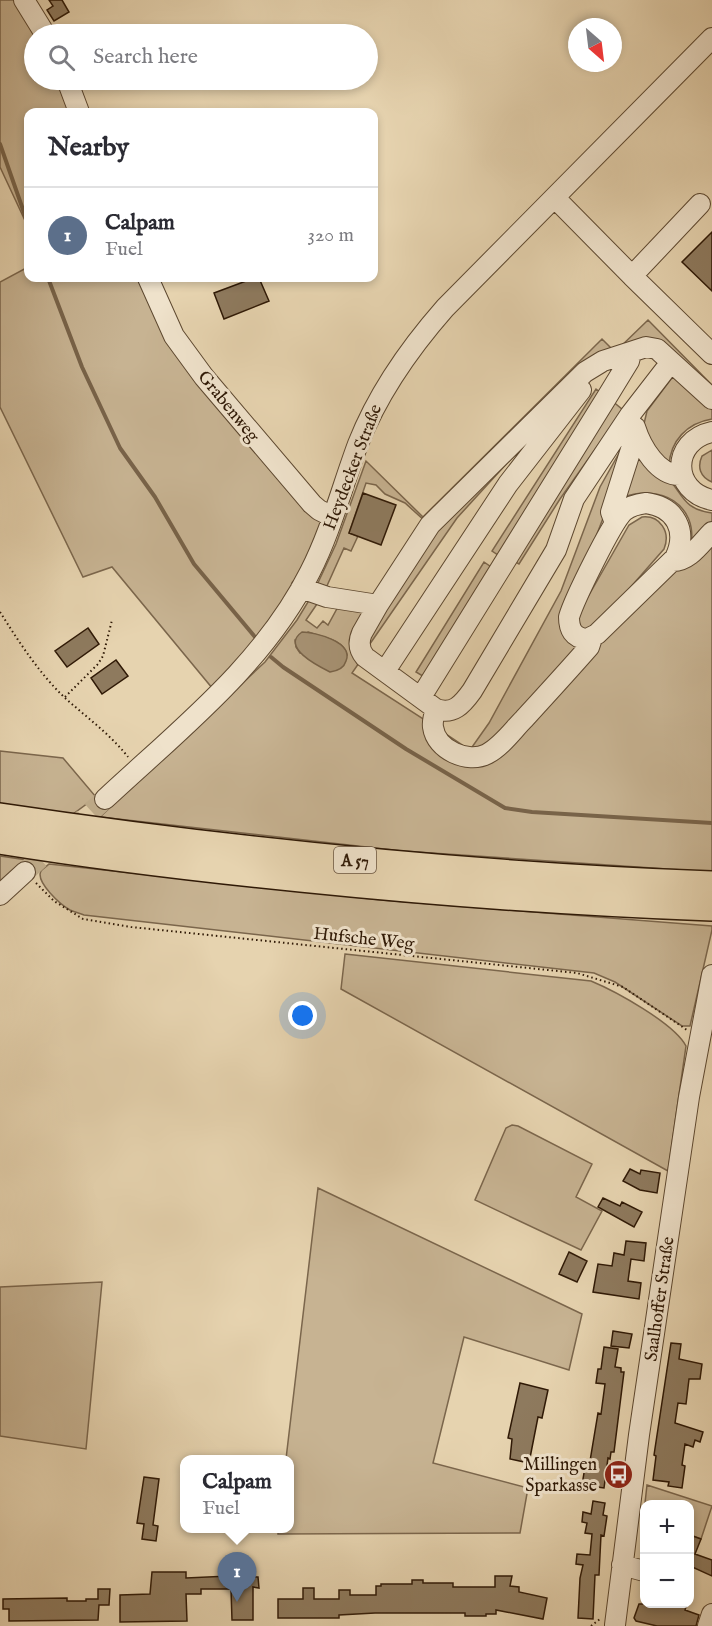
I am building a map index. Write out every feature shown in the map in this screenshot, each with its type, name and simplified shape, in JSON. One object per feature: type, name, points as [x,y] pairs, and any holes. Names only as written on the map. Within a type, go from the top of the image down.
[{"type":"highway","name":"A 57","points":[[0,817],[195,844],[376,862],[598,880],[712,885]]},
{"type":"highway","name":"A 57","points":[[0,840],[181,866],[390,887],[596,903],[712,907]]},
{"type":"street","points":[[24,0],[39,24]]},
{"type":"street","name":"Heydecker Straße","points":[[105,799],[218,694],[253,657],[281,621],[319,554],[358,443],[380,395],[410,350],[445,308],[712,38]]},
{"type":"street","points":[[71,90],[78,108]]},
{"type":"street","points":[[555,198],[712,354]]},
{"type":"street","points":[[632,276],[700,204]]},
{"type":"street","name":"Grabenweg","points":[[150,282],[174,336],[204,377],[312,504],[333,517]]},
{"type":"street","points":[[671,362],[630,415],[574,499],[556,550],[472,691],[459,707],[444,712],[365,657],[360,644],[362,633],[425,531],[585,372],[603,361],[652,347],[671,362],[712,399]]},
{"type":"street","points":[[592,638],[581,639],[572,633],[569,617],[615,523],[624,511],[638,504],[652,504],[665,509],[674,519],[680,531],[680,545],[672,561],[592,638],[589,647],[500,744],[481,757],[467,757],[442,744],[435,733],[428,703],[632,353]]},
{"type":"street","points":[[385,671],[508,484],[587,383],[585,372]]},
{"type":"street","points":[[630,415],[638,437],[651,457],[666,471],[676,475],[682,474]]},
{"type":"street","points":[[712,432],[696,438],[685,450],[681,466],[682,474],[690,489],[712,500]]},
{"type":"street","points":[[615,523],[611,517],[612,505],[633,443],[638,437]]},
{"type":"street","points":[[672,561],[681,561],[687,557],[712,532]]},
{"type":"street","points":[[301,588],[327,597],[378,605]]},
{"type":"street","points":[[0,895],[25,872]]},
{"type":"street","name":"Saalhoffer Straße","points":[[613,1626],[699,1038],[712,975]]},
{"type":"street","points":[[622,1565],[640,1570]]},
{"type":"street","points":[[708,1626],[712,1614]]},
{"type":"path","points":[[0,612],[21,645],[52,684],[117,743],[138,768]]},
{"type":"path","points":[[65,697],[103,656],[112,620]]},
{"type":"path","name":"Hufsche Weg","points":[[25,872],[54,901],[83,919],[131,927],[577,974],[622,987],[699,1038]]},
{"type":"shaded area","points":[[0,0],[24,0],[31,24],[24,24],[24,90],[71,90],[78,108],[24,108],[24,218],[0,167]]},
{"type":"shaded area","points":[[24,269],[24,282],[150,282],[174,336],[326,511],[297,585],[270,627],[213,689],[112,567],[83,577],[0,407],[0,282]]},
{"type":"shaded area","points":[[648,320],[712,385],[712,395],[666,350],[619,353],[425,521],[405,503],[385,494],[376,485],[366,483],[349,533],[358,536],[351,551],[344,548],[326,588],[316,587],[336,544],[366,461],[423,517],[602,339],[615,352]]},
{"type":"shaded area","points":[[674,375],[712,405],[712,419],[688,429],[676,441],[669,466],[663,464],[643,428],[647,411]]},
{"type":"shaded area","points":[[596,389],[604,395],[501,557],[492,551]]},
{"type":"shaded area","points":[[611,400],[623,410],[560,499],[519,564],[510,559]]},
{"type":"shaded area","points":[[631,432],[632,436],[607,508],[563,622],[566,636],[576,644],[586,647],[492,746],[476,753],[461,751],[447,742],[437,728],[470,750],[489,723],[561,591],[600,487]]},
{"type":"shaded area","points":[[530,438],[457,518],[365,651],[363,640],[421,545]]},
{"type":"shaded area","points":[[636,443],[690,505],[712,513],[712,527],[691,546],[692,531],[689,519],[674,501],[651,493],[624,497]]},
{"type":"shaded area","points":[[712,450],[712,482],[702,474],[700,464],[702,456]]},
{"type":"shaded area","points":[[642,517],[654,519],[662,526],[666,537],[664,549],[593,630],[582,632],[577,616],[629,525]]},
{"type":"shaded area","points":[[712,537],[712,872],[402,851],[100,817],[265,662],[297,620],[311,597],[317,604],[306,620],[317,628],[323,621],[328,625],[339,605],[368,607],[359,663],[352,673],[425,720],[471,762]],"holes":[[[308,632],[337,642],[347,655],[300,653],[295,640]]]},
{"type":"shaded area","points":[[484,562],[494,569],[426,678],[416,672]]},
{"type":"shaded area","points":[[302,632],[324,636],[339,643],[347,654],[344,666],[330,672],[303,655],[295,644],[296,638]]},
{"type":"shaded area","points":[[0,751],[63,758],[96,797],[73,814],[0,805]]},
{"type":"shaded area","points":[[0,856],[27,860],[0,888]]},
{"type":"shaded area","points":[[49,864],[381,900],[712,926],[712,930],[690,1026],[682,1026],[615,982],[594,973],[84,915],[66,907],[45,887],[40,876],[41,871]]},
{"type":"shaded area","points":[[345,954],[591,981],[657,1018],[686,1046],[668,1171],[341,989]]},
{"type":"shaded area","points":[[512,1125],[592,1164],[576,1197],[602,1211],[581,1250],[475,1200],[506,1128]]},
{"type":"shaded area","points":[[318,1188],[582,1314],[569,1370],[464,1337],[433,1463],[528,1488],[520,1533],[278,1534],[294,1533],[294,1455],[286,1455]]},
{"type":"shaded area","points":[[102,1282],[86,1449],[0,1436],[0,1287]]},
{"type":"shaded area","points":[[647,1485],[693,1500],[645,1500]]},
{"type":"shaded area","points":[[694,1500],[712,1506],[701,1539],[694,1536]]},
{"type":"building","points":[[49,0],[62,0],[69,12],[54,21],[47,10],[53,6]]},
{"type":"building","points":[[712,232],[712,291],[682,262]]},
{"type":"building","points":[[243,282],[261,282],[269,301],[224,319],[214,293]]},
{"type":"building","points":[[363,493],[396,505],[381,545],[349,533]]},
{"type":"building","points":[[88,628],[99,644],[67,667],[55,651]]},
{"type":"building","points":[[116,660],[128,676],[102,694],[91,678]]},
{"type":"building","points":[[630,1169],[640,1174],[641,1170],[660,1173],[657,1193],[640,1190],[623,1181]]},
{"type":"building","points":[[603,1198],[620,1206],[622,1202],[642,1212],[634,1227],[598,1207]]},
{"type":"building","points":[[626,1241],[646,1243],[644,1261],[631,1259],[628,1281],[641,1283],[639,1299],[593,1292],[598,1264],[612,1266],[614,1253],[624,1255]]},
{"type":"building","points":[[569,1252],[587,1261],[577,1282],[559,1274]]},
{"type":"building","points":[[613,1331],[632,1334],[629,1348],[611,1346]]},
{"type":"building","points":[[671,1343],[681,1344],[679,1359],[702,1364],[700,1379],[689,1379],[686,1404],[678,1403],[675,1423],[703,1432],[700,1442],[695,1440],[693,1447],[685,1444],[682,1488],[668,1486],[669,1482],[653,1480],[656,1456],[654,1455]]},
{"type":"building","points":[[604,1347],[618,1349],[615,1367],[621,1368],[621,1372],[624,1372],[614,1452],[611,1452],[610,1459],[608,1458],[604,1488],[582,1485],[586,1461],[590,1461],[598,1413],[601,1414],[605,1384],[596,1383],[598,1369],[601,1369]]},
{"type":"building","points":[[520,1383],[548,1390],[542,1418],[538,1417],[529,1463],[510,1459],[512,1439],[508,1438]]},
{"type":"building","points":[[144,1477],[159,1479],[153,1525],[158,1526],[156,1541],[142,1539],[144,1524],[137,1523]]},
{"type":"building","points":[[593,1501],[605,1503],[603,1515],[607,1516],[604,1536],[601,1535],[599,1575],[595,1575],[593,1619],[578,1618],[583,1565],[576,1564],[577,1554],[590,1555],[592,1534],[585,1533],[587,1523],[582,1522],[583,1512],[591,1514]]},
{"type":"building","points":[[694,1536],[701,1539],[695,1554],[712,1560],[712,1576],[694,1568]]},
{"type":"building","points":[[152,1572],[186,1572],[186,1578],[251,1575],[251,1577],[258,1577],[259,1588],[253,1587],[253,1620],[232,1620],[231,1589],[201,1589],[201,1594],[186,1594],[187,1621],[120,1622],[120,1595],[150,1594]]},
{"type":"building","points":[[495,1576],[512,1576],[510,1586],[519,1587],[519,1592],[547,1598],[543,1619],[496,1610],[496,1614],[486,1614],[486,1616],[465,1616],[465,1613],[375,1613],[339,1615],[339,1618],[278,1618],[278,1599],[303,1599],[303,1588],[314,1588],[314,1599],[339,1599],[339,1590],[350,1590],[350,1595],[376,1595],[376,1586],[412,1584],[412,1580],[423,1580],[423,1583],[453,1583],[453,1587],[495,1587]]},
{"type":"building","points":[[98,1589],[110,1589],[109,1605],[99,1605],[98,1620],[9,1621],[9,1609],[3,1609],[3,1599],[67,1598],[67,1601],[86,1601],[86,1599],[98,1599]]},
{"type":"building","points":[[639,1604],[640,1608],[686,1608],[685,1610],[699,1615],[696,1626],[657,1626],[636,1621],[634,1618]]},
{"type":"waterway","points":[[0,144],[24,213]]},
{"type":"waterway","points":[[50,282],[82,367],[120,448],[155,497],[194,564],[255,637]]},
{"type":"waterway","points":[[271,657],[406,749],[505,808],[532,812],[712,823]]},
{"type":"tunnel","points":[[25,872],[105,799]]},
{"type":"place","name":"Millingen Sparkasse","points":[[618,1474]]},
{"type":"place","name":"Calpam","points":[[237,1602]]}]
